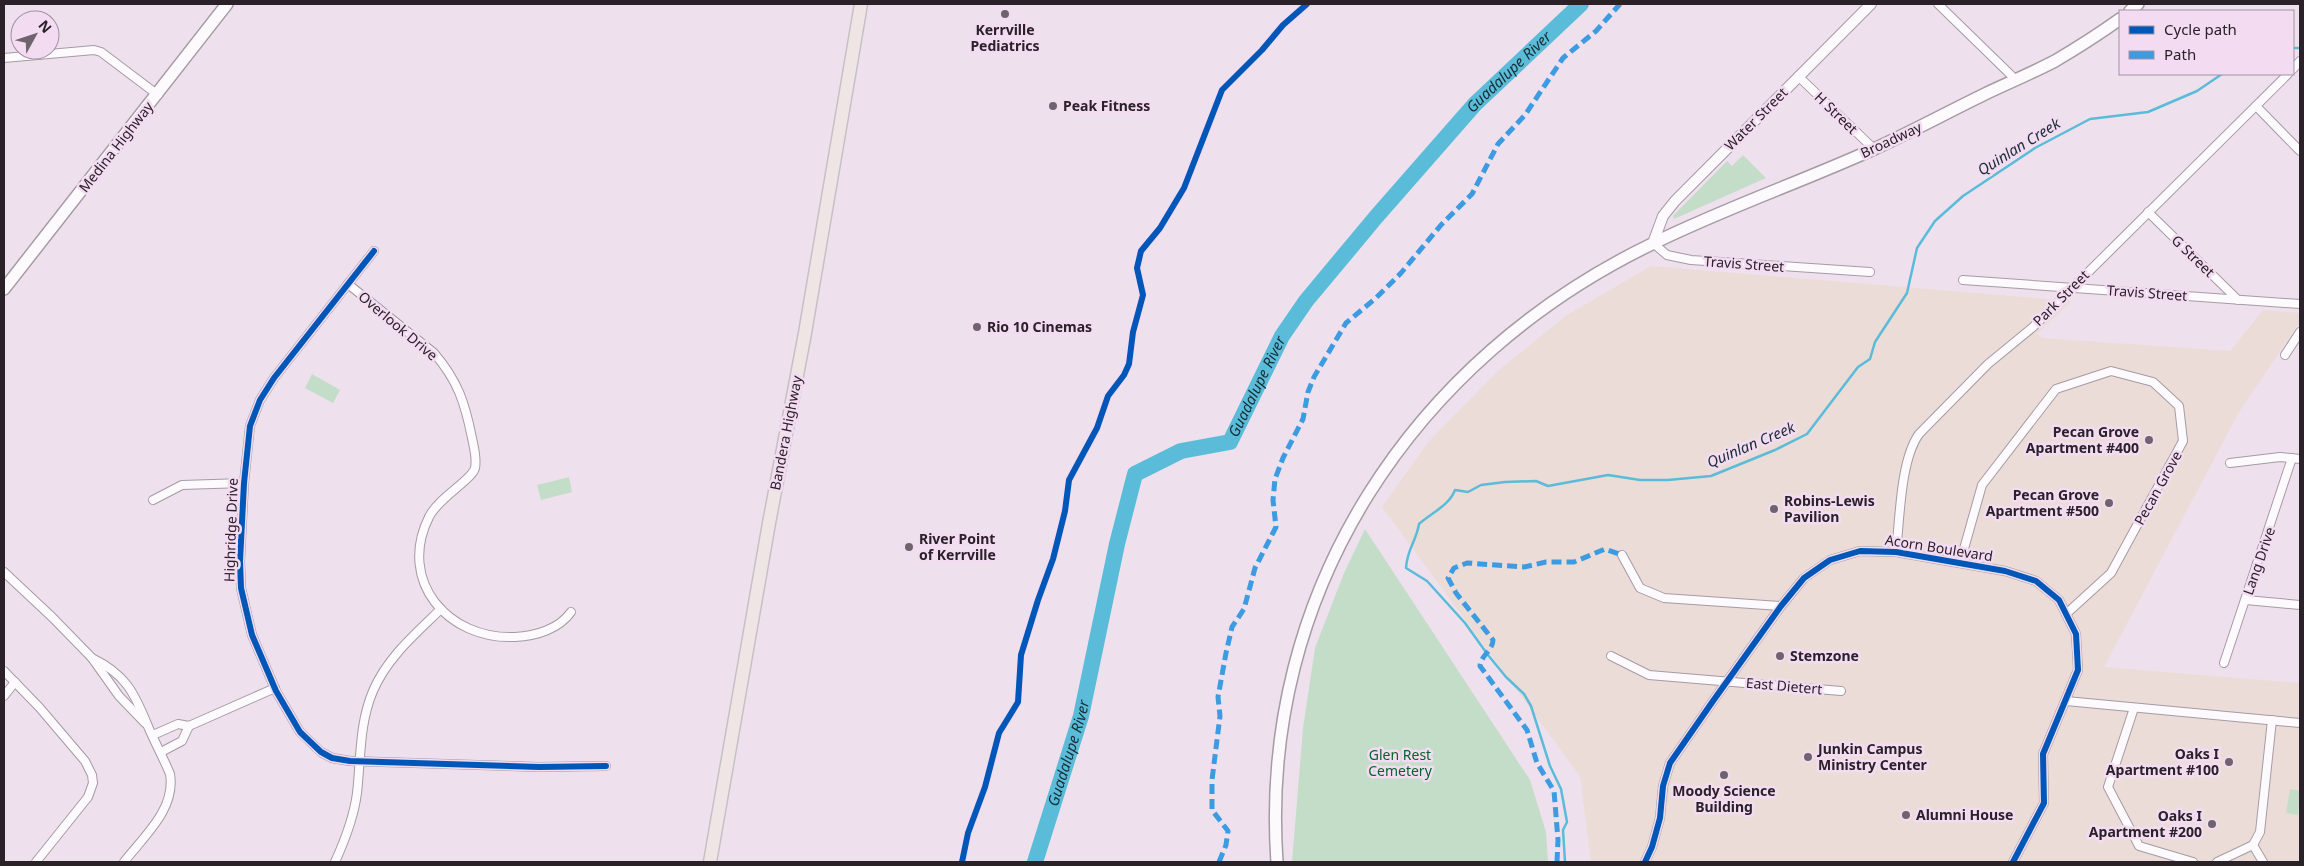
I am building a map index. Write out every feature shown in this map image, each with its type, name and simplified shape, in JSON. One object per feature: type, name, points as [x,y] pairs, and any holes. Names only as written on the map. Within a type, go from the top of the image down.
[{"type":"main road","name":"Medina Highway","points":[[4,289],[158,95],[227,4]]},
{"type":"main road","name":"Bandera Highway","points":[[710,862],[806,327],[861,4]]},
{"type":"main road","name":"Broadway","points":[[1277,862],[1275,831],[1278,762],[1295,666],[1314,602],[1328,568],[1366,495],[1388,462],[1426,414],[1482,356],[1557,297],[1653,243],[1874,149],[2059,58],[2119,20]]},
{"type":"street","name":"Water Street","points":[[1653,243],[1663,216],[1675,200],[1871,4]]},
{"type":"street","points":[[1938,4],[2015,79]]},
{"type":"street","points":[[4,58],[94,50],[101,52],[158,95]]},
{"type":"street","name":"Park Street","points":[[1896,552],[1906,471],[1914,440],[1988,364],[2033,327],[2071,287],[2287,75]]},
{"type":"street","name":"H Street","points":[[1798,76],[1874,149]]},
{"type":"street","points":[[2256,106],[2300,151]]},
{"type":"street","name":"G Street","points":[[2148,212],[2238,300]]},
{"type":"street","name":"Travis Street","points":[[1653,243],[1667,255],[1691,260],[1870,272]]},
{"type":"street","name":"Highridge Drive","points":[[374,251],[274,378],[260,400],[250,426],[244,483],[241,588],[252,635],[275,688],[293,722],[308,741],[332,758],[359,762],[606,766]]},
{"type":"street","name":"Travis Street","points":[[1963,280],[2300,304]]},
{"type":"street","name":"Overlook Drive","points":[[348,284],[434,353],[446,367],[465,403],[475,454],[475,466],[473,473],[440,500],[429,515],[422,534],[418,553],[420,574],[428,594],[441,609],[460,625],[480,634],[502,638],[520,637],[552,628],[564,622],[571,612]]},
{"type":"street","points":[[2285,355],[2300,332]]},
{"type":"street","name":"Pecan Grove","points":[[1960,563],[1982,485],[2056,389],[2111,370],[2153,382],[2179,406],[2183,441],[2111,573],[2066,614]]},
{"type":"street","points":[[2230,463],[2280,457],[2296,458]]},
{"type":"street","name":"Lang Drive","points":[[2224,663],[2296,458]]},
{"type":"street","points":[[153,500],[182,485],[244,483]]},
{"type":"street","name":"Acorn Boulevard","points":[[1645,862],[1652,847],[1660,818],[1663,786],[1670,763],[1780,606],[1804,578],[1830,560],[1860,551],[1896,552],[2005,571],[2036,581],[2058,600],[2076,634],[2078,670],[2043,754],[2044,802],[2013,862]]},
{"type":"street","points":[[1622,555],[1640,588],[1664,598],[1780,606]]},
{"type":"street","points":[[4,572],[92,658],[119,696],[148,726]]},
{"type":"street","points":[[2246,600],[2300,605]]},
{"type":"street","points":[[335,862],[352,818],[357,794],[359,762],[366,712],[382,672],[407,641],[441,609]]},
{"type":"street","name":"East Dietert","points":[[1611,656],[1649,675],[1841,691]]},
{"type":"street","points":[[92,658],[121,677],[140,706],[162,752],[172,786],[170,796],[160,817],[124,862]]},
{"type":"street","points":[[4,671],[39,707],[84,761],[92,775],[93,783],[88,797],[36,862]]},
{"type":"street","points":[[4,696],[15,682]]},
{"type":"street","points":[[153,735],[178,724],[189,726],[275,688]]},
{"type":"street","points":[[2066,701],[2300,723]]},
{"type":"street","points":[[2134,708],[2108,787],[2139,846],[2193,862]]},
{"type":"street","points":[[2217,862],[2253,845],[2260,832],[2272,720]]},
{"type":"street","points":[[162,752],[182,742],[189,726]]},
{"type":"street","points":[[2253,845],[2263,862]]},
{"type":"shaded area","points":[[1651,266],[2072,301],[2037,334],[2043,338],[2230,351],[2263,310],[2300,313],[2300,322],[2239,412],[2104,667],[2300,683],[2300,862],[1591,862],[1580,776],[1382,507],[1429,441],[1499,370],[1567,315]]},
{"type":"green space","points":[[1743,155],[1766,178],[1674,219],[1673,216],[1727,161],[1732,166]]},
{"type":"green space","points":[[312,374],[340,390],[333,403],[305,388]]},
{"type":"green space","points":[[569,477],[572,492],[541,500],[537,485]]},
{"type":"green space","name":"Glen Rest Cemetery","points":[[1365,529],[1530,780],[1546,832],[1548,862],[1292,862],[1303,728],[1315,648],[1344,573]]},
{"type":"green space","points":[[2290,789],[2300,791],[2298,815],[2286,813]]},
{"type":"waterway","name":"Guadalupe River","points":[[1035,862],[1081,716],[1117,544],[1135,474],[1181,451],[1230,442],[1282,336],[1306,301],[1376,217],[1475,104],[1581,4]]},
{"type":"waterway","name":"Quinlan Creek","points":[[1565,862],[1563,830],[1567,822],[1561,789],[1550,766],[1531,706],[1524,694],[1506,677],[1465,623],[1427,581],[1406,568],[1419,524],[1449,501],[1455,490],[1468,492],[1481,485],[1505,482],[1536,481],[1548,486],[1608,475],[1640,480],[1668,480],[1711,476],[1775,450],[1807,434],[1858,367],[1870,359],[1875,342],[1907,293],[1917,248],[1935,221],[1963,196],[2035,148],[2090,119],[2148,112],[2197,91],[2221,75]]},
{"type":"marked path","points":[[1219,862],[1226,845],[1228,831],[1212,810],[1212,780],[1220,716],[1218,697],[1226,653],[1232,627],[1244,609],[1255,568],[1276,527],[1273,500],[1275,479],[1283,458],[1303,419],[1308,392],[1314,377],[1346,323],[1376,298],[1401,273],[1441,225],[1472,194],[1498,144],[1525,115],[1563,58],[1596,31],[1620,4]]},
{"type":"marked path","points":[[1557,862],[1558,840],[1554,791],[1537,763],[1527,730],[1480,666],[1493,640],[1456,593],[1448,578],[1454,568],[1467,563],[1524,567],[1546,562],[1574,562],[1605,549],[1622,555]]},
{"type":"cycle path","points":[[962,862],[968,833],[985,787],[999,733],[1018,702],[1021,655],[1053,559],[1065,511],[1069,480],[1097,428],[1108,396],[1124,375],[1129,364],[1133,332],[1143,295],[1137,268],[1141,251],[1160,228],[1184,188],[1222,90],[1262,50],[1283,25],[1307,4]]},
{"type":"cycle path","points":[[374,251],[274,378],[260,400],[250,426],[244,483],[240,561],[241,588],[252,635],[276,691],[300,732],[321,752],[332,758],[350,761],[539,767],[606,766]]},
{"type":"cycle path","points":[[1645,862],[1652,847],[1660,818],[1663,786],[1670,763],[1781,606],[1804,578],[1830,560],[1860,551],[1896,552],[2005,571],[2036,581],[2059,600],[2076,634],[2078,670],[2043,754],[2044,803],[2013,862]]},
{"type":"place","name":"Kerrville Pediatrics","points":[[1005,14]]},
{"type":"place","name":"Peak Fitness","points":[[1053,106]]},
{"type":"place","name":"Rio 10 Cinemas","points":[[977,327]]},
{"type":"place","name":"Pecan Grove Apartment #400","points":[[2149,440]]},
{"type":"place","name":"Pecan Grove Apartment #500","points":[[2109,503]]},
{"type":"place","name":"Robins-Lewis Pavilion","points":[[1774,509]]},
{"type":"place","name":"River Point of Kerrville","points":[[909,547]]},
{"type":"place","name":"Stemzone","points":[[1780,656]]},
{"type":"place","name":"Junkin Campus Ministry Center","points":[[1808,757]]},
{"type":"place","name":"Oaks I Apartment #100","points":[[2229,762]]},
{"type":"place","name":"Moody Science Building","points":[[1724,775]]},
{"type":"place","name":"Alumni House","points":[[1906,815]]},
{"type":"place","name":"Oaks I Apartment #200","points":[[2212,824]]}]
